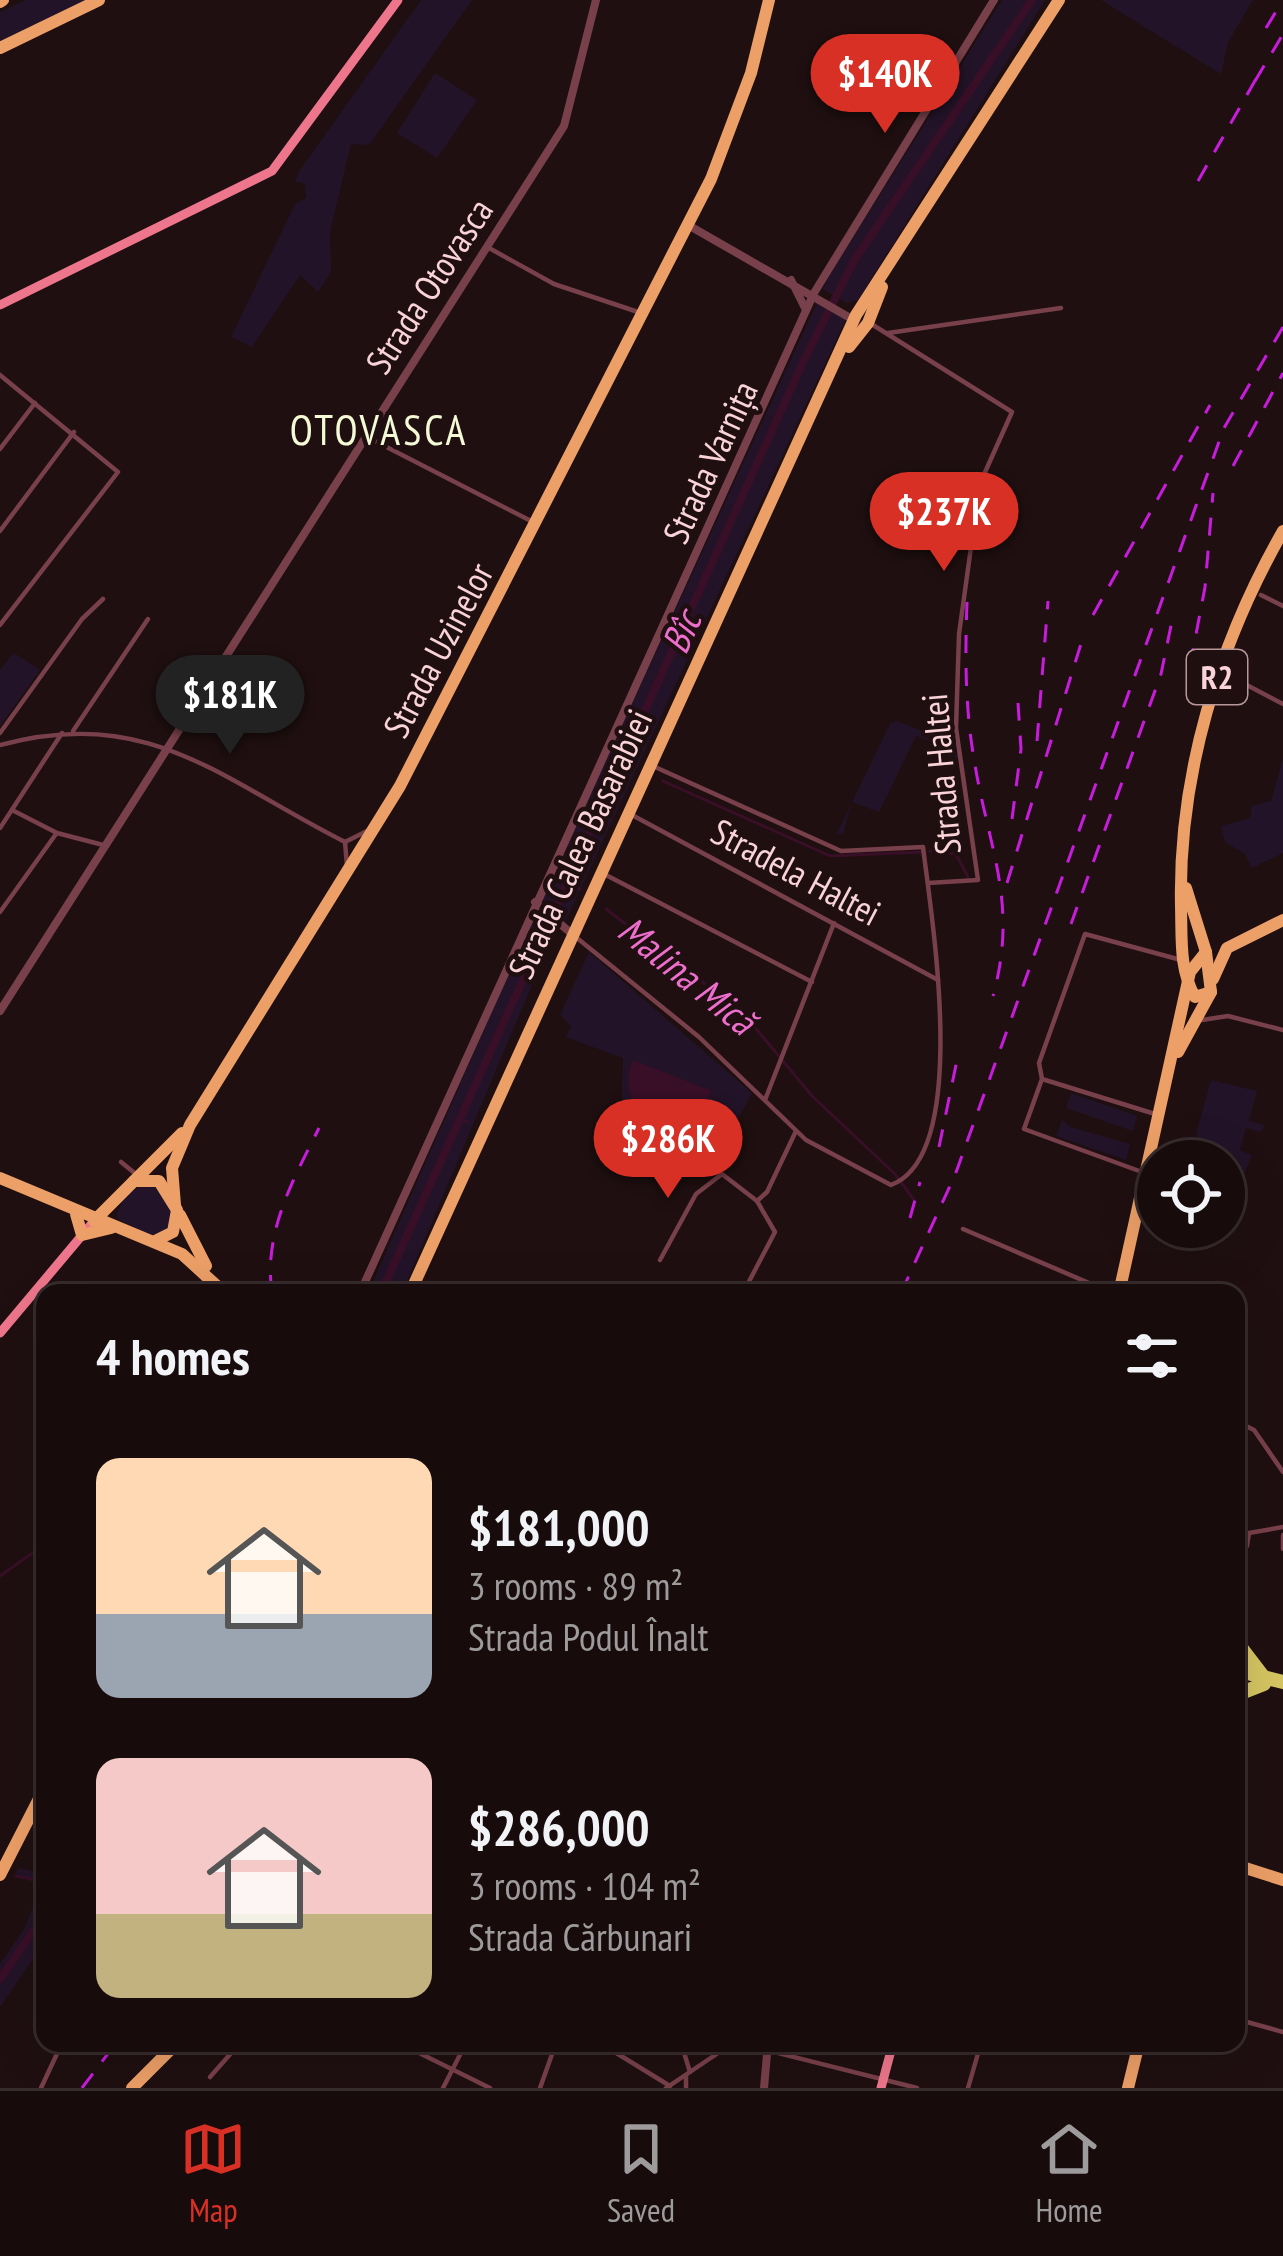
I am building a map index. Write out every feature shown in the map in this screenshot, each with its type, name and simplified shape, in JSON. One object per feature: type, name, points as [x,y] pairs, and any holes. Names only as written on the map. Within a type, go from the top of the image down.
[{"type":"highway","points":[[1245,1657],[1265,1681]]},
{"type":"highway","points":[[1245,1676],[1283,1686]]},
{"type":"highway","points":[[1245,1690],[1265,1681]]},
{"type":"main road","points":[[0,48],[99,0]]},
{"type":"main road","points":[[0,304],[272,171],[398,0]]},
{"type":"main road","name":"Strada Uzinelor","points":[[176,1207],[172,1168],[190,1125],[377,824],[538,525],[644,314],[726,143],[769,0]]},
{"type":"main road","name":"Strada Calea Basarabiei","points":[[414,1284],[859,318],[1059,0]]},
{"type":"main road","name":"R2","points":[[1153,1140],[1187,983],[1182,960],[1188,922],[1182,869],[1190,782],[1219,670],[1276,557],[1283,531]]},
{"type":"main road","points":[[1182,960],[1283,920]]},
{"type":"main road","name":"R2","points":[[1171,1070],[1211,992],[1202,936],[1188,922]]},
{"type":"main road","points":[[1202,936],[1222,943]]},
{"type":"main road","points":[[1206,952],[1192,966],[1187,983],[1197,998],[1211,992],[1220,956],[1246,936]]},
{"type":"main road","name":"Strada Uzinelor","points":[[94,1221],[190,1125]]},
{"type":"main road","points":[[0,1178],[185,1256],[214,1284]]},
{"type":"main road","points":[[136,1178],[154,1179],[176,1207],[217,1284]]},
{"type":"main road","points":[[70,1208],[92,1214],[115,1200]]},
{"type":"main road","points":[[115,1200],[112,1218],[126,1234]]},
{"type":"main road","points":[[143,1239],[158,1241],[171,1235],[176,1207]]},
{"type":"main road","points":[[70,1208],[82,1235]]},
{"type":"main road","name":"R2","points":[[1121,1284],[1137,1208]]},
{"type":"main road","points":[[41,1284],[94,1221]]},
{"type":"main road","points":[[82,1235],[111,1228]]},
{"type":"main road","name":"R2","points":[[1113,1284],[1126,1254]]},
{"type":"main road","points":[[0,1333],[36,1290]]},
{"type":"main road","points":[[0,1875],[36,1805]]},
{"type":"main road","points":[[1245,1868],[1283,1880]]},
{"type":"main road","points":[[139,2086],[169,2052]]},
{"type":"main road","points":[[883,2084],[891,2052]]},
{"type":"main road","points":[[1128,2088],[1137,2052]]},
{"type":"street","name":"Strada Otovasca","points":[[0,1010],[564,126],[596,0]]},
{"type":"street","name":"Strada Varnița","points":[[364,1284],[821,280],[994,0]]},
{"type":"street","points":[[688,224],[859,318]]},
{"type":"street","points":[[488,247],[554,284],[644,314]]},
{"type":"street","points":[[790,279],[807,313]]},
{"type":"street","points":[[801,285],[821,280]]},
{"type":"street","points":[[888,333],[1060,308]]},
{"type":"street","name":"Strada Haltei","points":[[859,318],[1008,404],[1012,412],[969,508],[972,540],[959,634],[957,736],[978,880],[928,883]]},
{"type":"street","points":[[0,375],[118,472],[0,625]]},
{"type":"street","points":[[0,449],[35,403]]},
{"type":"street","points":[[0,531],[74,432]]},
{"type":"street","points":[[365,436],[538,525]]},
{"type":"street","points":[[1261,595],[1283,606]]},
{"type":"street","points":[[0,733],[82,619],[104,599]]},
{"type":"street","points":[[0,610],[7,616]]},
{"type":"street","points":[[73,731],[148,620]]},
{"type":"street","points":[[1219,670],[1283,704]]},
{"type":"street","points":[[0,829],[62,731]]},
{"type":"street","points":[[0,745],[73,731],[170,747],[345,842]]},
{"type":"street","name":"Strada Haltei","points":[[650,764],[841,851],[923,848],[938,980],[935,1108],[924,1154],[897,1183],[817,1148],[796,1131]]},
{"type":"street","points":[[12,809],[57,832],[107,846]]},
{"type":"street","name":"Stradela Haltei","points":[[628,812],[938,980]]},
{"type":"street","points":[[345,842],[377,824]]},
{"type":"street","points":[[0,912],[57,832]]},
{"type":"street","points":[[345,842],[346,873]]},
{"type":"street","points":[[600,872],[812,982]]},
{"type":"street","points":[[537,903],[699,1037],[796,1131],[757,1201]]},
{"type":"street","points":[[765,1100],[834,923]]},
{"type":"street","points":[[1137,1171],[1024,1129],[1042,1079],[1040,1063],[1085,934],[1182,960]]},
{"type":"street","points":[[1211,992],[1216,1006],[1228,1016]]},
{"type":"street","points":[[1195,1025],[1210,1016],[1228,1016],[1283,1030]]},
{"type":"street","points":[[1042,1079],[1146,1115],[1156,1113],[1162,1105]]},
{"type":"street","points":[[121,1162],[136,1178]]},
{"type":"street","points":[[660,1260],[696,1194],[722,1174],[757,1201],[775,1232],[748,1284]]},
{"type":"street","points":[[963,1229],[1091,1284]]},
{"type":"street","points":[[1245,1426],[1254,1430],[1283,1472]]},
{"type":"street","points":[[1245,1547],[1250,1533],[1283,1531],[1282,1548]]},
{"type":"street","points":[[1245,2021],[1283,2032]]},
{"type":"street","points":[[41,2088],[58,2052]]},
{"type":"street","points":[[210,2078],[232,2052]]},
{"type":"street","points":[[417,2052],[490,2088]]},
{"type":"street","points":[[443,2088],[462,2052]]},
{"type":"street","points":[[540,2088],[553,2052]]},
{"type":"street","points":[[614,2052],[668,2087],[722,2052]]},
{"type":"street","points":[[683,2052],[686,2088]]},
{"type":"street","points":[[764,2088],[767,2052]]},
{"type":"street","points":[[786,2052],[883,2084],[917,2088]]},
{"type":"street","points":[[968,2088],[978,2052]]},
{"type":"shaded area","points":[[26,0],[90,0],[0,43],[0,12]]},
{"type":"shaded area","points":[[421,0],[472,0],[369,145],[351,144],[330,232],[331,272],[318,292],[300,275],[252,347],[231,337],[295,204],[306,198],[305,183],[295,182],[300,170]]},
{"type":"shaded area","points":[[1002,0],[1045,0],[858,300],[847,303],[823,289],[831,273]]},
{"type":"shaded area","points":[[1101,0],[1253,0],[1228,42],[1221,74]]},
{"type":"shaded area","points":[[435,73],[477,100],[437,158],[397,133]]},
{"type":"shaded area","points":[[817,303],[846,319],[565,922],[542,899]]},
{"type":"shaded area","points":[[14,653],[40,670],[0,726],[0,670]]},
{"type":"shaded area","points":[[897,721],[958,745],[959,759],[950,755],[953,749],[916,736],[879,812],[852,802],[890,724]]},
{"type":"shaded area","points":[[1283,758],[1283,853],[1252,868],[1245,854],[1225,842],[1221,826],[1250,818],[1252,806],[1271,801]]},
{"type":"shaded area","points":[[852,802],[843,834],[837,833]]},
{"type":"shaded area","points":[[536,912],[556,928],[406,1284],[372,1284]]},
{"type":"shaded area","points":[[589,952],[752,1093],[736,1123],[725,1172],[706,1160],[620,1162],[623,1058],[566,1037],[571,1026],[560,1015]]},
{"type":"shaded area","points":[[633,1060],[712,1091],[681,1147],[648,1136],[629,1089]]},
{"type":"shaded area","points":[[1211,1080],[1257,1091],[1249,1121],[1264,1125],[1261,1132],[1246,1128],[1243,1140],[1199,1140],[1196,1134]]},
{"type":"shaded area","points":[[1071,1093],[1137,1116],[1133,1131],[1066,1108]]},
{"type":"shaded area","points":[[1062,1120],[1070,1127],[1130,1144],[1126,1160],[1056,1136]]},
{"type":"shaded area","points":[[156,1183],[173,1211],[171,1228],[154,1238],[116,1218],[129,1194]]},
{"type":"shaded area","points":[[19,1868],[36,1872],[36,1884],[15,1873]]},
{"type":"shaded area","points":[[36,1899],[36,1954],[0,2007],[0,1964],[24,1929]]},
{"type":"waterway","name":"Bîc","points":[[385,1284],[804,360],[855,259],[1032,0]]},
{"type":"waterway","points":[[620,759],[634,766]]},
{"type":"waterway","points":[[663,781],[830,856],[921,852]]},
{"type":"waterway","points":[[930,851],[956,854],[968,877]]},
{"type":"waterway","name":"Malina Mică","points":[[565,880],[580,889]]},
{"type":"waterway","name":"Malina Mică","points":[[606,909],[742,1012],[813,1097],[895,1174],[914,1200]]},
{"type":"waterway","name":"Bîc","points":[[457,1118],[468,1122]]},
{"type":"waterway","points":[[0,1576],[36,1550]]},
{"type":"waterway","points":[[16,1876],[36,1880]]},
{"type":"waterway","name":"Bîc","points":[[0,1979],[36,1927]]},
{"type":"railway","points":[[1266,28],[1283,0]]},
{"type":"railway","points":[[1255,81],[1283,34]]},
{"type":"railway","points":[[1198,181],[1261,70]]},
{"type":"railway","points":[[905,1284],[955,1175],[1224,428],[1283,327]]},
{"type":"railway","points":[[1233,466],[1283,373]]},
{"type":"railway","points":[[1093,615],[1210,405]]},
{"type":"railway","points":[[1190,666],[1205,587],[1213,493]]},
{"type":"railway","points":[[1037,741],[1048,601]]},
{"type":"railway","points":[[967,602],[971,739],[1002,903],[1003,932],[993,996]]},
{"type":"railway","points":[[1071,924],[1161,674],[1174,611]]},
{"type":"railway","points":[[1007,883],[1084,634]]},
{"type":"railway","points":[[1012,819],[1021,749],[1018,703]]},
{"type":"railway","points":[[939,1147],[957,1060]]},
{"type":"railway","points":[[271,1284],[276,1228],[319,1128]]},
{"type":"railway","points":[[910,1218],[920,1182]]},
{"type":"railway","points":[[82,2088],[109,2052]]},
{"type":"district","name":"OTOVASCA","points":[[379,430]]}]
